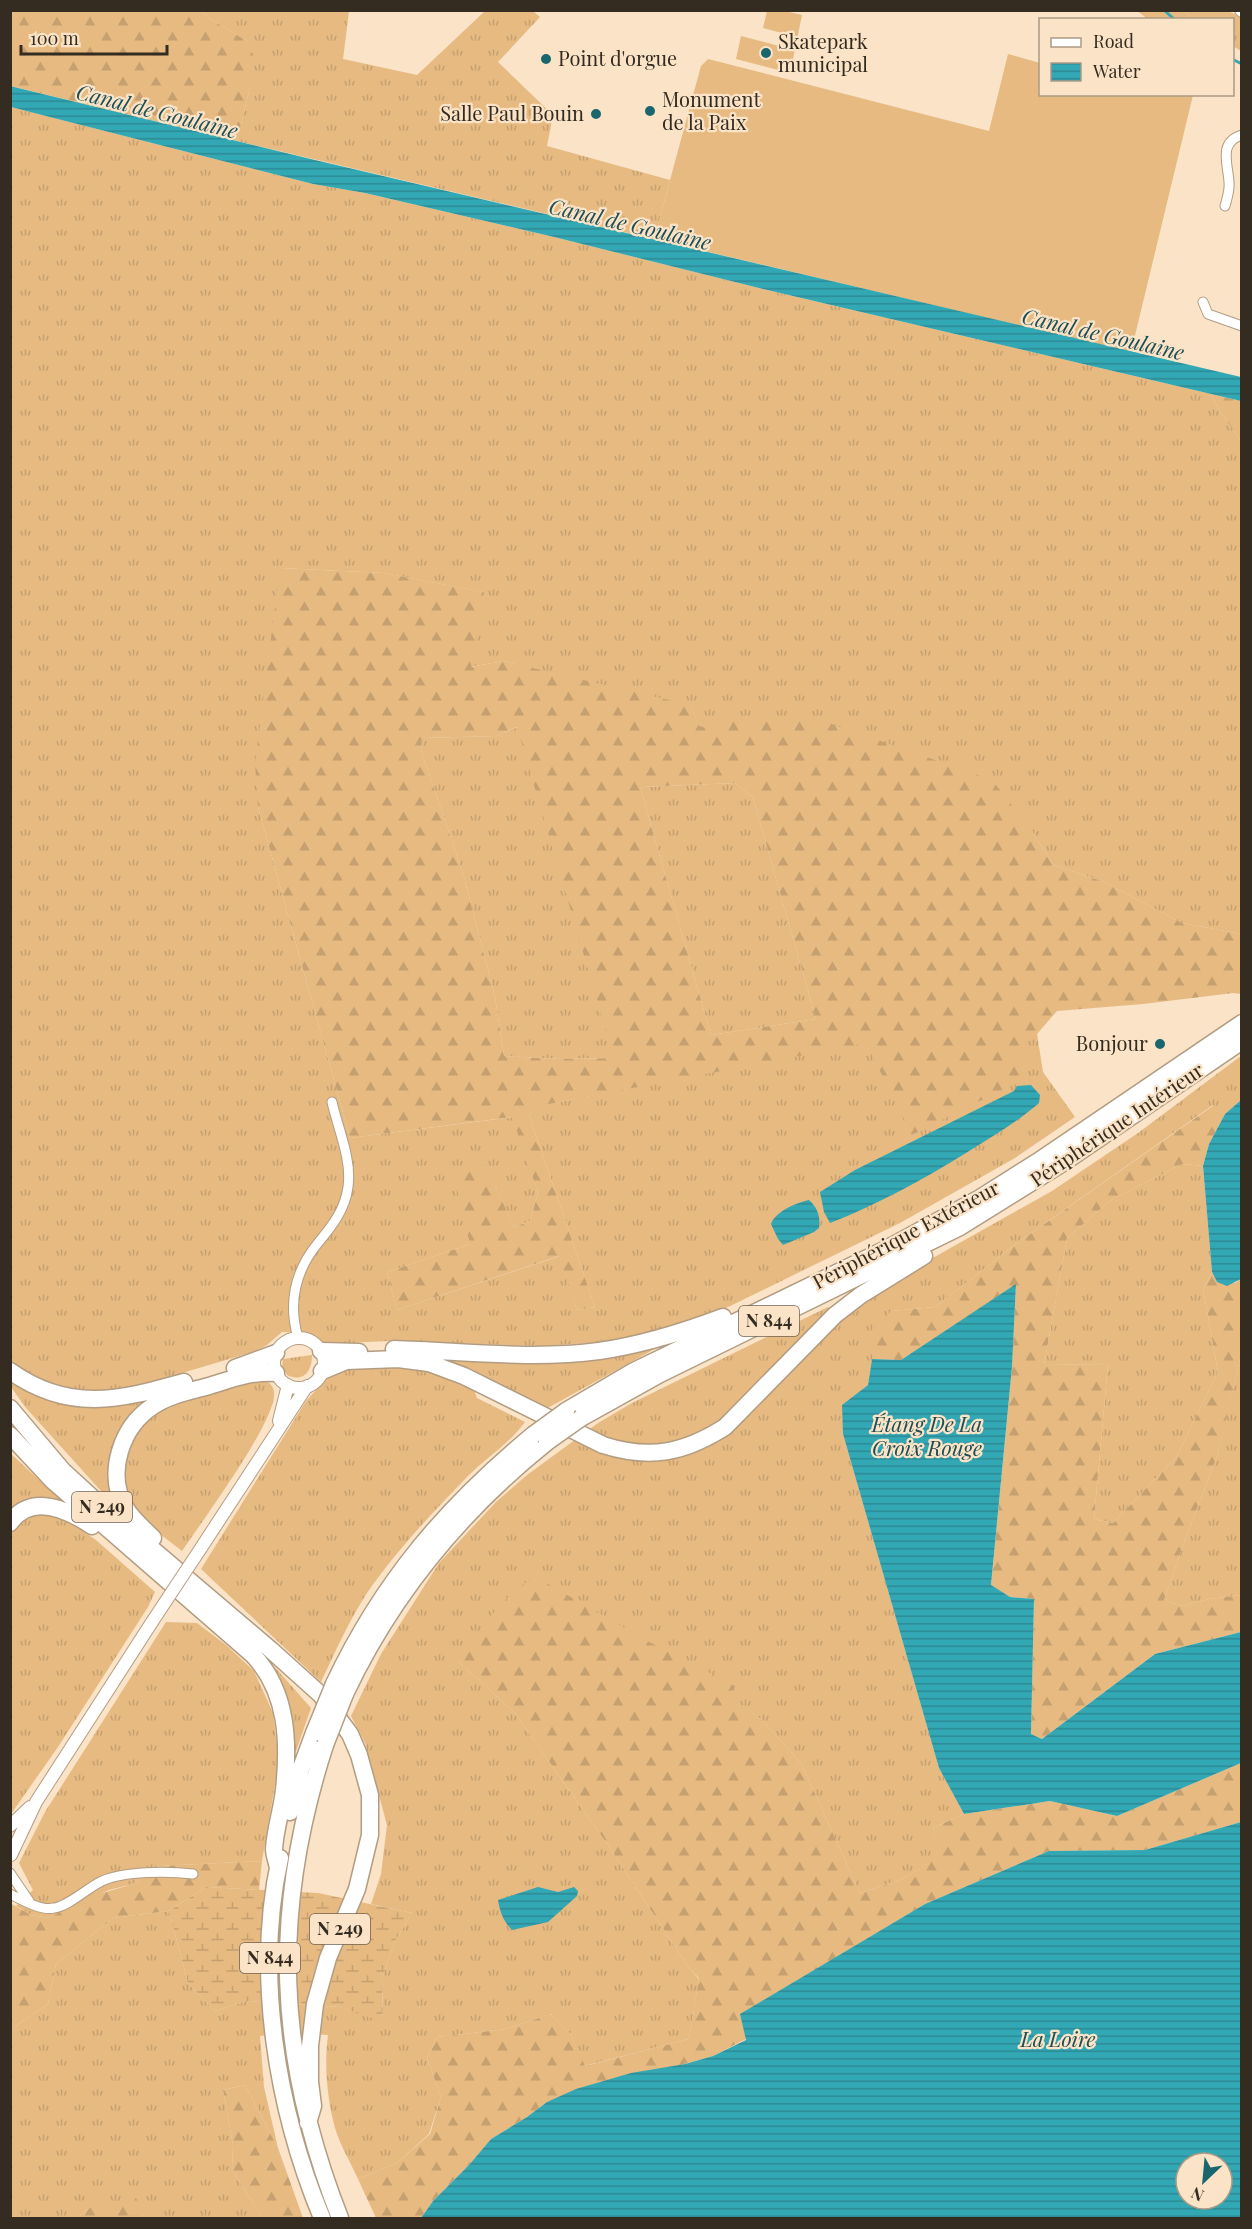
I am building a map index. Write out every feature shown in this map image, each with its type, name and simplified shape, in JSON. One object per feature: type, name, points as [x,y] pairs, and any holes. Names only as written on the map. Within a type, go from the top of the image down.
[{"type":"highway","name":"Périphérique Extérieur","points":[[574,1415],[634,1371],[922,1230],[995,1189],[1242,1023]]},
{"type":"highway","name":"Périphérique Intérieur","points":[[286,1843],[299,1777],[319,1739],[377,1605],[420,1545],[478,1482],[574,1415],[960,1227],[1058,1166],[1242,1041]]},
{"type":"highway","points":[[322,1371],[346,1361],[398,1359],[429,1364],[464,1377],[603,1445],[624,1452],[648,1454],[678,1450],[703,1441],[725,1427],[835,1315],[861,1295],[948,1241],[960,1227]]},
{"type":"highway","points":[[321,1351],[343,1353],[394,1349],[548,1354],[600,1351],[634,1345],[697,1327],[780,1291],[796,1293]]},
{"type":"highway","points":[[10,1371],[51,1393],[97,1401],[133,1396],[239,1367],[276,1353]]},
{"type":"highway","points":[[205,1594],[130,1515],[124,1505],[117,1482],[118,1456],[127,1433],[135,1421],[155,1404],[177,1395],[251,1373],[282,1379]]},
{"type":"highway","name":"N 249","points":[[10,1408],[63,1471],[298,1673],[334,1712],[350,1734],[359,1755],[367,1780],[370,1835],[362,1871],[322,1972],[313,2013],[301,2047],[313,2106],[308,2123],[325,2181],[339,2218]]},
{"type":"highway","name":"N 249","points":[[10,1435],[53,1481],[259,1662],[278,1694],[285,1727],[286,1843]]},
{"type":"highway","points":[[10,1523],[21,1512],[38,1505],[70,1513],[96,1529],[141,1566],[185,1597]]},
{"type":"highway","name":"N 844","points":[[286,1843],[278,1868],[270,1955],[276,2049],[293,2136],[322,2218]]},
{"type":"highway","name":"N 844","points":[[286,1843],[293,1877],[288,1942],[288,1991],[301,2047]]},
{"type":"main road","points":[[298,1338],[311,1341],[321,1351],[322,1371],[315,1382],[307,1386],[294,1387],[282,1379],[274,1366],[276,1353],[285,1342],[298,1338]]},
{"type":"main road","points":[[276,1430],[282,1379]]},
{"type":"main road","points":[[10,1864],[11,1854],[36,1802],[276,1430],[307,1386]]},
{"type":"main road","points":[[10,1826],[36,1802]]},
{"type":"street","points":[[1224,206],[1229,183],[1224,159],[1228,146],[1235,137],[1242,135]]},
{"type":"street","points":[[1203,302],[1208,314],[1242,326]]},
{"type":"street","points":[[298,1338],[293,1304],[297,1278],[306,1261],[337,1220],[348,1188],[348,1160],[332,1102]]},
{"type":"street","points":[[10,1894],[45,1909],[56,1908],[103,1880],[139,1874],[175,1872],[193,1874]]},
{"type":"street","points":[[10,1873],[31,1902]]},
{"type":"green space","points":[[10,11],[201,11],[247,41],[254,57],[251,83],[237,141],[11,86]]},
{"type":"green space","points":[[201,11],[349,11],[343,59],[417,75],[485,11],[533,11],[540,17],[498,62],[553,115],[547,146],[670,180],[654,239],[237,141],[251,83],[247,41]]},
{"type":"green space","name":"Skatepark municipal","points":[[767,11],[785,11],[802,15],[790,73],[736,59],[741,36],[783,47],[786,34],[763,28]]},
{"type":"green space","points":[[1137,11],[1183,11],[1194,18],[1147,18]]},
{"type":"green space","points":[[1183,11],[1228,11],[1241,17],[1241,51],[1234,47],[1234,18],[1194,18]]},
{"type":"green space","points":[[1008,54],[1039,63],[1039,96],[1193,96],[1131,352],[654,239],[701,66],[708,59],[989,131]]},
{"type":"green space","points":[[11,107],[313,184],[365,193],[554,237],[763,289],[1211,394],[1219,410],[1241,441],[1241,934],[1182,923],[1102,881],[1053,865],[1032,831],[699,727],[692,709],[503,661],[470,667],[483,592],[384,573],[281,568],[258,807],[350,1138],[513,1117],[538,1193],[530,1221],[514,1227],[486,1166],[470,1244],[387,1272],[397,1310],[560,1256],[577,1310],[595,1307],[529,1115],[538,1106],[867,1042],[913,1135],[1023,1034],[1037,1034],[1043,1072],[1075,1117],[1015,1158],[900,1223],[726,1308],[661,1331],[605,1342],[541,1346],[389,1341],[326,1344],[305,1332],[282,1332],[256,1351],[162,1379],[171,1406],[258,1377],[270,1384],[274,1392],[272,1405],[251,1447],[182,1551],[143,1521],[130,1504],[111,1502],[26,1408],[11,1387]]},
{"type":"green space","points":[[1211,394],[1241,401],[1241,441],[1219,410]]},
{"type":"green space","points":[[280,568],[384,573],[484,592],[471,667],[503,661],[677,702],[692,709],[699,726],[716,731],[735,717],[829,723],[992,780],[1032,831],[1053,865],[1102,881],[1182,923],[1241,934],[1241,994],[1057,1011],[1037,1034],[1023,1034],[1024,1079],[912,1135],[866,1043],[539,1106],[529,1115],[595,1307],[577,1310],[559,1256],[397,1310],[387,1272],[470,1244],[454,1177],[486,1165],[514,1227],[530,1221],[538,1193],[512,1117],[350,1138],[258,807],[255,763]],"holes":[[[517,727],[614,1058],[560,1059],[504,1056],[495,997],[464,877],[421,750],[422,738],[497,736]],[[735,783],[753,798],[816,1019],[711,1035],[640,787]]]},
{"type":"green space","points":[[518,727],[615,1058],[560,1059],[504,1056],[495,997],[464,877],[421,750],[422,738],[497,736]]},
{"type":"green space","points":[[735,783],[753,798],[816,1019],[711,1035],[640,787]]},
{"type":"green space","points":[[1241,1056],[1241,1100],[1225,1114],[1213,1105],[1016,1244],[935,1307],[891,1311],[872,1359],[868,1385],[843,1405],[843,1434],[939,1768],[964,1814],[933,1828],[942,1856],[902,1879],[860,1893],[801,1763],[761,1719],[731,1698],[734,1686],[651,1644],[459,1662],[515,1713],[610,1848],[689,1968],[699,1979],[689,2039],[584,2066],[571,2035],[551,2014],[506,2029],[437,2037],[427,2058],[441,2097],[429,2134],[397,2163],[358,2179],[340,2141],[332,2117],[326,2070],[328,2035],[286,2033],[260,2036],[264,2087],[278,2148],[245,2085],[223,2090],[233,2145],[232,2169],[262,2218],[100,2218],[91,2207],[76,2218],[11,2218],[11,2029],[48,2004],[56,1964],[113,1918],[169,1911],[188,1983],[215,2011],[246,2001],[340,2007],[383,2021],[382,1979],[395,1941],[412,1913],[371,1904],[381,1874],[387,1825],[365,1743],[351,1716],[381,1654],[439,1563],[496,1502],[527,1475],[598,1423],[632,1403],[828,1307],[840,1318],[883,1286],[1052,1191],[1138,1133]]},
{"type":"green space","points":[[1214,1105],[1225,1114],[1209,1144],[1203,1166],[1182,1164],[1111,1200],[1067,1238],[1044,1365],[1108,1364],[1094,1519],[1113,1523],[1177,1456],[1218,1372],[1203,1289],[1212,1272],[1217,1282],[1235,1283],[1241,1279],[1241,1355],[1226,1420],[1217,1456],[1164,1600],[1182,1606],[1209,1599],[1241,1595],[1241,1632],[1155,1654],[1042,1739],[1031,1734],[1034,1599],[1010,1597],[991,1586],[1012,1367],[1016,1285],[901,1360],[872,1359],[876,1347],[869,1333],[891,1311],[935,1307],[1016,1244]]},
{"type":"green space","points":[[1182,1164],[1203,1166],[1212,1272],[1203,1289],[1218,1372],[1177,1456],[1113,1523],[1094,1519],[1108,1364],[1044,1365],[1067,1238],[1111,1200]]},
{"type":"green space","points":[[660,1346],[544,1410],[445,1361],[447,1357]]},
{"type":"green space","points":[[312,1355],[309,1370],[298,1378],[287,1375],[282,1367],[283,1359]]},
{"type":"green space","points":[[1241,1355],[1241,1595],[1209,1599],[1182,1606],[1164,1600],[1217,1456]]},
{"type":"green space","points":[[394,1366],[445,1374],[473,1387],[477,1398],[525,1422],[512,1437],[455,1489],[390,1562],[360,1604],[321,1682],[201,1569],[306,1401],[321,1385],[341,1371]]},
{"type":"green space","points":[[11,1454],[61,1500],[59,1516],[96,1540],[155,1592],[148,1607],[58,1747],[11,1814]]},
{"type":"green space","points":[[534,1576],[651,1643],[735,1686],[732,1698],[761,1719],[801,1763],[860,1893],[902,1879],[941,1856],[933,1828],[964,1814],[1050,1801],[1117,1816],[1241,1763],[1241,1822],[1145,1850],[1049,1851],[925,1904],[741,2014],[746,2039],[713,2056],[547,2102],[491,2139],[433,2201],[421,2218],[376,2218],[358,2179],[397,2163],[430,2134],[441,2097],[427,2058],[437,2037],[506,2029],[551,2014],[571,2035],[585,2066],[689,2039],[699,1978],[689,1968],[610,1848],[515,1713],[459,1662],[485,1622],[511,1594]]},
{"type":"green space","points":[[166,1622],[197,1623],[226,1645],[254,1671],[273,1713],[279,1761],[262,1861],[159,1866],[133,1884],[109,1890],[49,1918],[31,1915],[16,1906],[33,1890],[19,1863],[45,1812]]},
{"type":"green space","points":[[264,1655],[311,1708],[290,1768],[292,1726],[288,1700]]},
{"type":"green space","points":[[262,1861],[259,1890],[206,1887],[169,1911],[113,1918],[56,1964],[48,2004],[11,2029],[10,1903],[31,1915],[49,1918],[89,1897],[133,1884],[159,1866]]},
{"type":"green space","points":[[206,1887],[318,1893],[412,1913],[395,1941],[382,1979],[383,2022],[340,2007],[246,2001],[215,2011],[188,1983],[169,1911]]},
{"type":"green space","points":[[245,2085],[278,2148],[303,2218],[262,2218],[232,2169],[233,2145],[223,2090]]},
{"type":"green space","points":[[136,2198],[145,2215],[76,2218],[91,2207]]},
{"type":"water","points":[[10,86],[315,160],[1241,377],[1241,401],[763,289],[554,237],[365,193],[313,184],[38,114],[11,107]]},
{"type":"water","points":[[1031,1085],[1040,1095],[1039,1103],[1012,1123],[917,1182],[830,1223],[824,1212],[820,1192],[855,1170],[1014,1091],[1017,1086]]},
{"type":"water","points":[[1241,1100],[1241,1279],[1227,1286],[1217,1282],[1212,1272],[1203,1166],[1209,1144],[1225,1114]]},
{"type":"water","points":[[809,1200],[818,1212],[819,1228],[783,1245],[771,1224],[777,1215],[787,1208]]},
{"type":"water","name":"Étang De La Croix Rouge","points":[[1016,1284],[1012,1367],[991,1585],[1010,1597],[1034,1599],[1031,1734],[1042,1739],[1155,1654],[1241,1632],[1241,1763],[1117,1816],[1050,1801],[964,1814],[939,1768],[843,1434],[842,1405],[868,1385],[872,1359],[901,1360]]},
{"type":"water","name":"La Loire","points":[[1241,1822],[1241,2218],[421,2218],[433,2201],[491,2139],[547,2102],[576,2089],[631,2073],[685,2064],[713,2056],[746,2040],[740,2014],[925,1904],[1049,1851],[1145,1850]]},
{"type":"water","points":[[538,1887],[558,1892],[574,1887],[578,1891],[577,1896],[548,1922],[512,1930],[502,1916],[498,1900]]},
{"type":"waterway","points":[[1164,10],[1173,18]]},
{"type":"waterway","points":[[1234,60],[1242,64]]},
{"type":"place","name":"Skatepark municipal","points":[[766,53]]},
{"type":"place","name":"Point d'orgue","points":[[546,59]]},
{"type":"place","name":"Monument de la Paix","points":[[650,111]]},
{"type":"place","name":"Salle Paul Bouin","points":[[596,114]]},
{"type":"place","name":"Bonjour","points":[[1160,1044]]},
{"type":"water label","name":"Canal de Goulaine","points":[[157,112]]},
{"type":"water label","name":"Canal de Goulaine","points":[[630,225]]},
{"type":"water label","name":"Canal de Goulaine","points":[[1103,335]]}]
